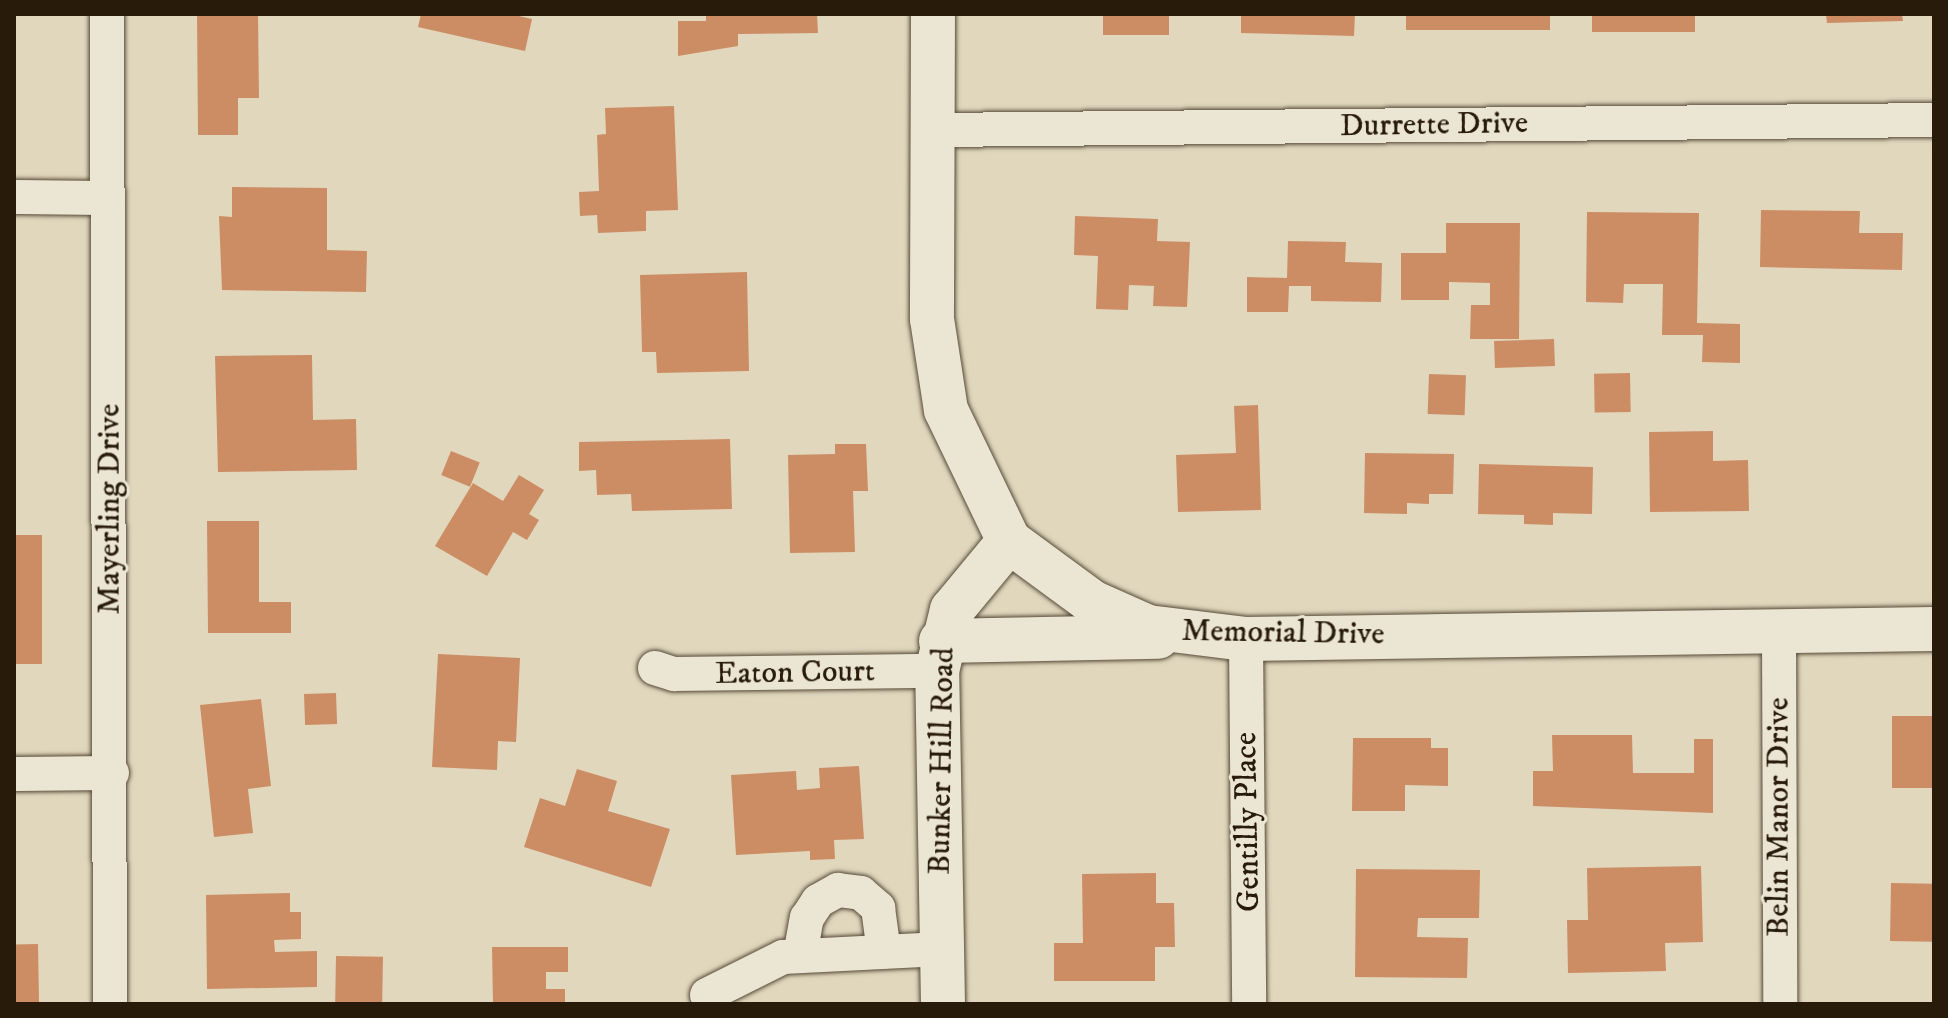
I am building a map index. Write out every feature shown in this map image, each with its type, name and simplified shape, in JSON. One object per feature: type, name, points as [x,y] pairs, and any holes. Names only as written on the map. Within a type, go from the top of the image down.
[{"type":"street","name":"Mayerling Drive","points":[[107,14],[112,773],[110,1004]]},
{"type":"street","name":"Memorial Drive","points":[[933,14],[932,319],[946,410],[1009,541],[1092,602],[1148,627],[1199,637],[1246,639],[1934,629]]},
{"type":"street","name":"Durrette Drive","points":[[934,130],[1934,120]]},
{"type":"street","points":[[14,197],[107,198]]},
{"type":"street","name":"Bunker Hill Road","points":[[943,1004],[939,656],[952,610],[1009,541]]},
{"type":"street","name":"Belin Manor Drive","points":[[1779,630],[1780,1004]]},
{"type":"street","points":[[939,656],[1199,637]]},
{"type":"street","name":"Gentilly Place","points":[[1246,639],[1249,1004]]},
{"type":"street","name":"Eaton Court","points":[[655,668],[674,674],[939,656]]},
{"type":"street","points":[[14,774],[112,773]]},
{"type":"street","points":[[800,956],[807,918],[818,901],[838,890],[861,893],[878,908],[884,952]]},
{"type":"street","points":[[707,995],[783,957],[942,949]]},
{"type":"building","points":[[197,14],[258,14],[259,98],[238,98],[238,135],[198,135]]},
{"type":"building","points":[[421,14],[510,14],[532,19],[525,51],[418,27]]},
{"type":"building","points":[[706,14],[817,14],[818,33],[738,34],[738,46],[678,56],[678,21],[706,21]]},
{"type":"building","points":[[1103,14],[1169,14],[1169,35],[1103,35]]},
{"type":"building","points":[[1241,14],[1355,14],[1354,36],[1241,33]]},
{"type":"building","points":[[1406,14],[1550,14],[1550,30],[1406,30]]},
{"type":"building","points":[[1592,14],[1695,14],[1695,32],[1592,32]]},
{"type":"building","points":[[1826,14],[1902,14],[1903,21],[1827,23]]},
{"type":"building","points":[[674,106],[678,210],[646,211],[646,231],[598,233],[597,215],[580,216],[579,192],[599,191],[597,135],[606,134],[605,108]]},
{"type":"building","points":[[232,187],[327,188],[327,250],[367,251],[366,292],[222,290],[219,216],[232,217]]},
{"type":"building","points":[[1761,210],[1860,211],[1859,233],[1903,233],[1902,270],[1760,267]]},
{"type":"building","points":[[1587,212],[1699,213],[1697,323],[1740,324],[1740,363],[1702,362],[1703,335],[1662,335],[1663,284],[1624,284],[1623,303],[1586,302]]},
{"type":"building","points":[[1075,216],[1158,219],[1157,241],[1190,242],[1187,307],[1153,306],[1154,286],[1129,285],[1128,310],[1096,309],[1098,256],[1074,255]]},
{"type":"building","points":[[1446,223],[1520,223],[1519,339],[1470,339],[1471,305],[1490,305],[1490,283],[1449,282],[1449,300],[1401,300],[1401,253],[1446,253]]},
{"type":"building","points":[[1288,241],[1346,242],[1345,262],[1382,263],[1381,302],[1311,301],[1311,286],[1289,286],[1288,312],[1247,312],[1247,277],[1287,278]]},
{"type":"building","points":[[747,272],[749,371],[657,373],[656,352],[642,352],[640,275]]},
{"type":"building","points":[[1554,339],[1555,366],[1495,368],[1494,341]]},
{"type":"building","points":[[312,355],[313,420],[356,419],[357,470],[218,472],[215,356]]},
{"type":"building","points":[[1630,373],[1631,412],[1595,413],[1594,374]]},
{"type":"building","points":[[1429,374],[1466,375],[1465,415],[1428,414]]},
{"type":"building","points":[[1258,405],[1261,510],[1178,512],[1176,455],[1236,453],[1234,406]]},
{"type":"building","points":[[1713,431],[1713,461],[1748,460],[1749,511],[1650,512],[1649,432]]},
{"type":"building","points":[[730,439],[732,509],[632,511],[631,494],[597,495],[596,470],[579,471],[579,442]]},
{"type":"building","points":[[835,444],[866,444],[868,491],[853,491],[855,552],[790,553],[788,455],[835,454]]},
{"type":"building","points":[[451,451],[480,463],[470,487],[441,475]]},
{"type":"building","points":[[1365,453],[1454,454],[1453,494],[1429,494],[1429,504],[1407,503],[1407,514],[1364,513]]},
{"type":"building","points":[[1479,464],[1593,467],[1592,514],[1553,513],[1553,525],[1524,524],[1524,515],[1478,514]]},
{"type":"building","points":[[519,475],[544,490],[529,514],[539,520],[527,540],[513,532],[487,576],[435,546],[473,483],[503,501]]},
{"type":"building","points":[[207,521],[259,521],[259,602],[291,602],[291,633],[208,633]]},
{"type":"building","points":[[14,535],[42,535],[42,664],[14,664]]},
{"type":"building","points":[[438,654],[520,658],[516,742],[498,741],[497,770],[432,767]]},
{"type":"building","points":[[336,693],[337,724],[305,725],[304,694]]},
{"type":"building","points":[[261,699],[271,786],[248,789],[253,833],[214,837],[200,705]]},
{"type":"building","points":[[1892,716],[1934,716],[1934,788],[1892,788]]},
{"type":"building","points":[[1552,735],[1632,735],[1633,773],[1694,773],[1694,739],[1713,739],[1713,813],[1533,806],[1533,771],[1553,771]]},
{"type":"building","points":[[1353,738],[1431,738],[1431,748],[1448,748],[1448,786],[1405,785],[1405,811],[1352,811]]},
{"type":"building","points":[[859,766],[864,839],[834,840],[835,859],[810,860],[810,851],[736,855],[731,775],[796,771],[797,790],[820,788],[819,768]]},
{"type":"building","points":[[577,769],[617,781],[608,811],[670,829],[651,887],[524,847],[540,798],[565,806]]},
{"type":"building","points":[[1701,866],[1703,942],[1665,943],[1666,971],[1568,973],[1567,920],[1588,920],[1587,868]]},
{"type":"building","points":[[1356,869],[1480,870],[1479,918],[1418,918],[1417,937],[1468,938],[1467,978],[1355,977]]},
{"type":"building","points":[[1156,873],[1156,903],[1174,903],[1175,947],[1155,947],[1155,981],[1054,981],[1054,943],[1083,943],[1082,874]]},
{"type":"building","points":[[1891,883],[1934,884],[1933,942],[1890,941]]},
{"type":"building","points":[[290,893],[290,912],[301,912],[301,939],[274,940],[275,952],[317,951],[317,987],[207,989],[206,895]]},
{"type":"building","points":[[14,944],[38,944],[39,1004],[15,1004]]},
{"type":"building","points":[[492,947],[568,947],[568,972],[546,972],[546,989],[565,989],[565,1004],[493,1004]]},
{"type":"building","points":[[336,956],[383,957],[382,1004],[335,1003]]}]
